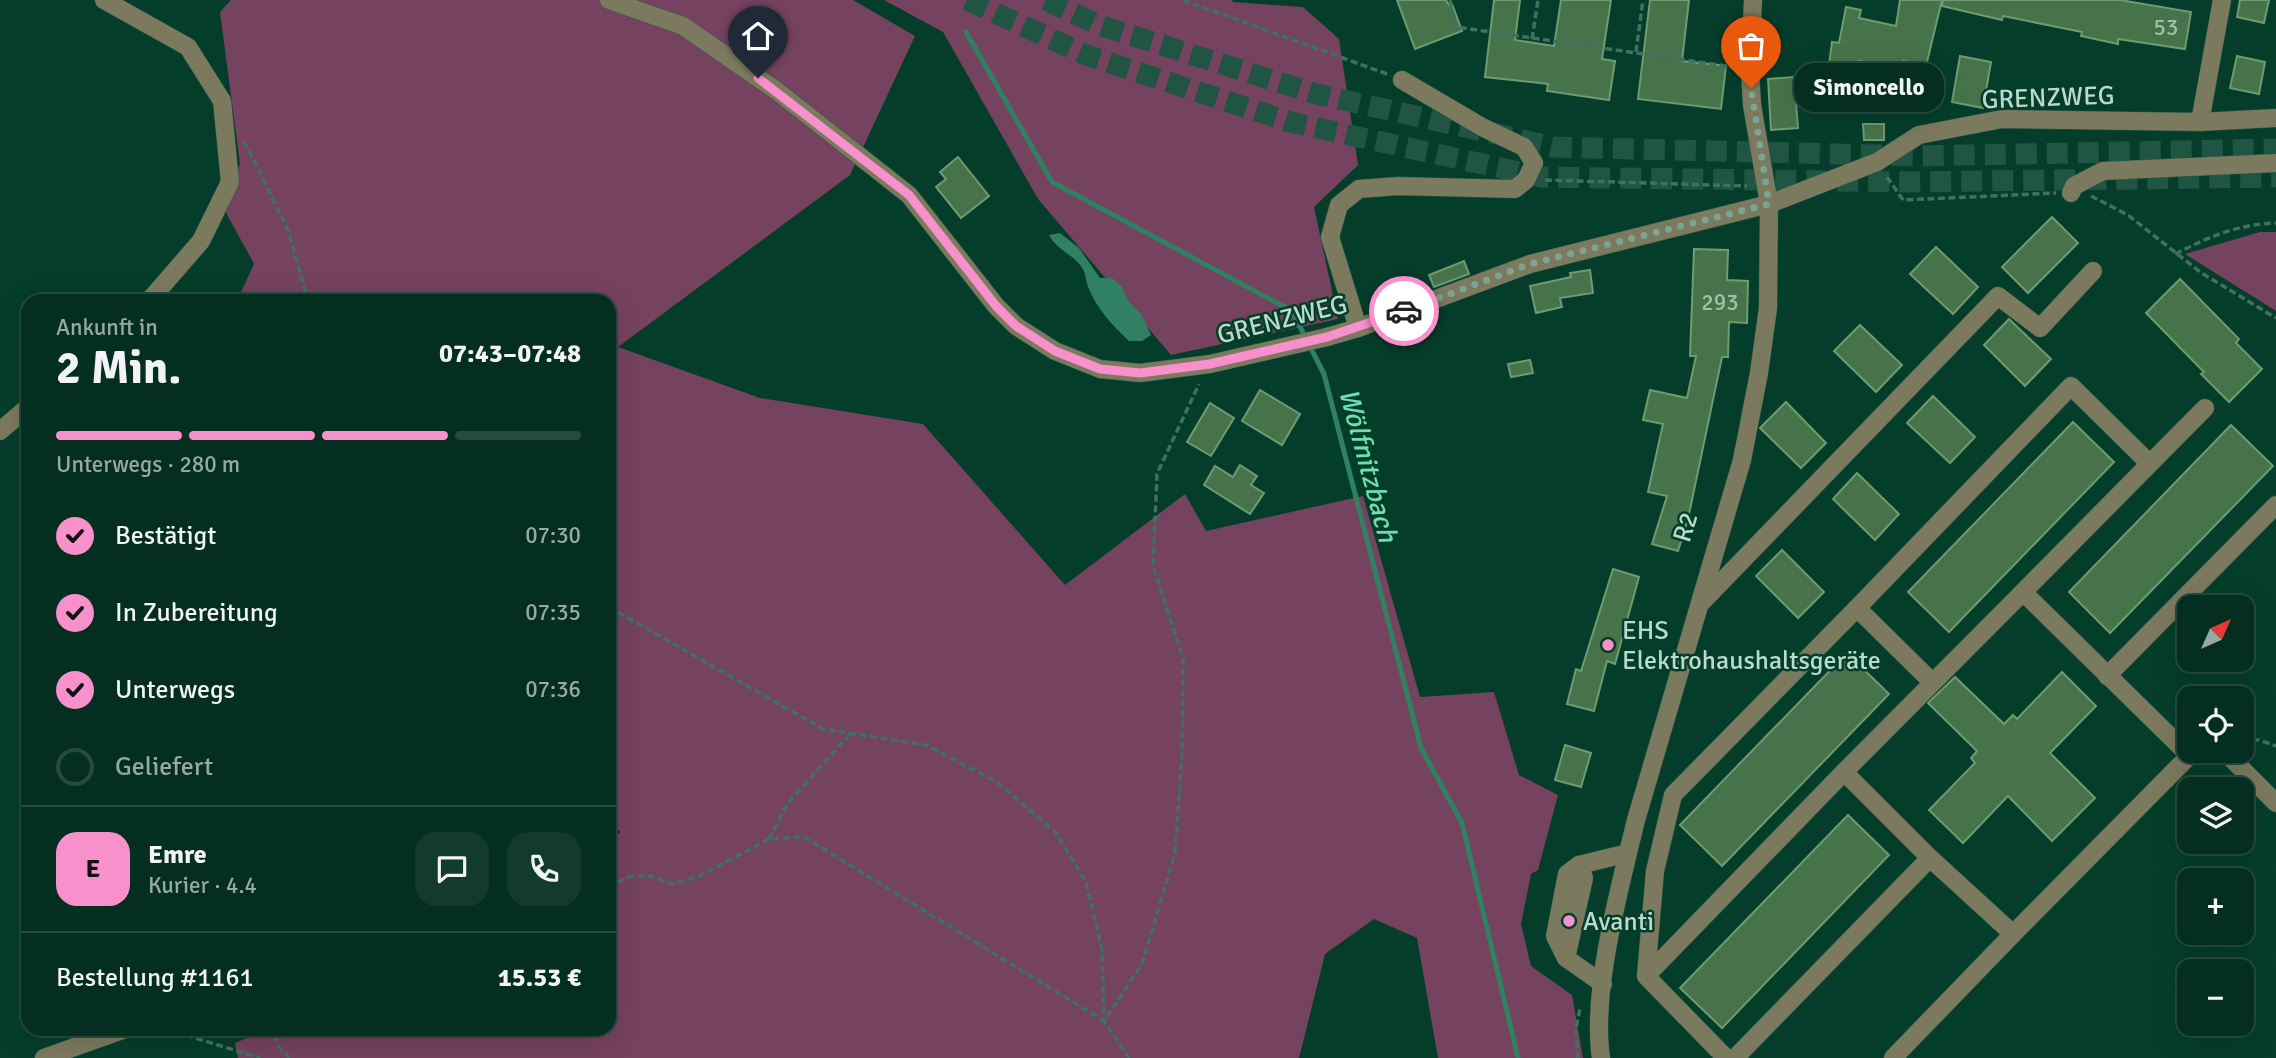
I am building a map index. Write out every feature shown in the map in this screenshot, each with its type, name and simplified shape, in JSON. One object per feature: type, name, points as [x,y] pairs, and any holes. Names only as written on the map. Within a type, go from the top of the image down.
[{"type":"street","points":[[104,0],[188,47],[222,100],[230,182],[201,241],[155,294]]},
{"type":"street","name":"GRENZWEG","points":[[609,0],[683,26],[777,92],[909,195],[996,306],[1016,326],[1055,351],[1100,369],[1140,373],[1210,364],[1327,337],[1530,264],[1763,205],[1877,162],[1919,135],[2002,119],[2200,122],[2276,118]]},
{"type":"street","points":[[1601,1058],[1603,984],[1628,853],[1742,460],[1769,308],[1763,205],[1750,70],[1753,0]]},
{"type":"street","points":[[2200,122],[2222,0]]},
{"type":"street","points":[[1358,328],[1330,237],[1339,205],[1359,189],[1398,186],[1515,189],[1526,180],[1534,163],[1524,147],[1482,127],[1402,80]]},
{"type":"street","points":[[2071,193],[2074,186],[2103,171],[2276,163]]},
{"type":"street","points":[[1700,604],[1998,296],[2040,328],[2093,271]]},
{"type":"street","points":[[1726,1058],[1646,976],[1656,871],[1673,795],[2071,386],[2149,463]]},
{"type":"street","points":[[1646,976],[2205,408]]},
{"type":"street","points":[[0,430],[21,413]]},
{"type":"street","points":[[2107,676],[2276,505]]},
{"type":"street","points":[[2023,592],[2107,676],[2177,740]]},
{"type":"street","points":[[1857,608],[1933,682]]},
{"type":"street","points":[[1893,1058],[2181,763]]},
{"type":"street","points":[[2236,763],[2276,803]]},
{"type":"street","points":[[1844,772],[1930,858],[2013,934]]},
{"type":"street","points":[[1603,984],[1566,958],[1584,878],[1578,864],[1628,853]]},
{"type":"street","points":[[1735,1058],[1930,858]]},
{"type":"street","points":[[44,1058],[105,1036]]},
{"type":"path","points":[[1183,0],[1402,80]]},
{"type":"path","points":[[1450,0],[1456,27],[1737,68],[1736,57]]},
{"type":"path","points":[[1532,39],[1538,0]]},
{"type":"path","points":[[1636,52],[1643,0]]},
{"type":"path","points":[[241,135],[288,230],[306,294]]},
{"type":"path","points":[[1877,162],[1903,200],[2071,193],[2091,196],[2128,215],[2200,272],[2276,318]]},
{"type":"path","points":[[1526,180],[1753,186],[1763,205]]},
{"type":"path","points":[[2175,254],[2213,235],[2252,223],[2276,223]]},
{"type":"path","points":[[1104,1021],[1142,964],[1175,853],[1182,755],[1183,659],[1153,565],[1157,474],[1186,406],[1210,364]]},
{"type":"path","points":[[616,611],[823,729],[926,745],[997,782],[1056,833],[1086,882],[1102,950],[1104,1021]]},
{"type":"path","points":[[769,839],[788,803],[849,734]]},
{"type":"path","points":[[2254,740],[2276,746]]},
{"type":"path","points":[[616,884],[627,877],[650,876],[672,884],[700,876],[769,839],[804,837],[1104,1021],[1129,1058]]},
{"type":"path","points":[[1578,1058],[1576,1029],[1587,972]]},
{"type":"path","points":[[189,1036],[260,1058]]},
{"type":"path","points":[[276,1036],[276,1044],[290,1058]]},
{"type":"shaded area","points":[[231,0],[853,0],[915,36],[850,175],[618,347],[760,398],[923,424],[1065,585],[1185,494],[1206,531],[1363,496],[1420,697],[1494,692],[1519,775],[1558,795],[1538,870],[1531,874],[1521,924],[1531,966],[1572,995],[1583,1058],[1438,1058],[1417,938],[1374,919],[1325,954],[1299,1058],[238,1058],[235,1043],[252,1036],[616,1036],[616,835],[621,832],[616,829],[616,294],[240,294],[254,264],[223,207],[240,164],[220,12]]},
{"type":"shaded area","points":[[884,0],[1232,0],[1303,7],[1339,39],[1358,165],[1314,207],[1338,319],[1171,355],[1038,199],[943,32]]},
{"type":"shaded area","points":[[2260,232],[2276,232],[2276,311],[2185,254]]},
{"type":"shaded area","points":[[1060,233],[1079,248],[1100,278],[1112,278],[1122,287],[1129,302],[1142,315],[1151,335],[1142,341],[1129,341],[1111,323],[1092,295],[1081,266],[1049,235]]},
{"type":"building","points":[[1397,0],[1446,0],[1449,5],[1452,4],[1462,31],[1415,49]]},
{"type":"building","points":[[1494,0],[1520,0],[1515,40],[1554,46],[1561,0],[1611,0],[1602,59],[1615,61],[1609,100],[1547,91],[1548,84],[1485,77]]},
{"type":"building","points":[[1650,0],[1689,0],[1682,61],[1726,66],[1721,109],[1638,99]]},
{"type":"building","points":[[1900,0],[1942,0],[1926,66],[1903,61],[1901,70],[1859,61],[1854,99],[1825,95],[1832,42],[1839,43],[1846,7],[1861,10],[1859,18],[1896,26]]},
{"type":"building","points":[[1943,0],[2120,0],[2191,12],[2185,49],[2118,39],[2118,44],[2081,36],[2082,32],[2003,16],[2002,20],[1942,6]]},
{"type":"building","points":[[2240,0],[2269,0],[2264,23],[2237,17]]},
{"type":"building","points":[[1960,56],[1991,62],[1983,108],[1952,102]]},
{"type":"building","points":[[2237,56],[2265,62],[2259,94],[2230,88]]},
{"type":"building","points":[[1794,77],[1798,128],[1771,130],[1768,79]]},
{"type":"building","points":[[1863,124],[1884,124],[1884,140],[1864,140]]},
{"type":"building","points":[[958,157],[989,196],[961,218],[936,187],[946,179],[940,172]]},
{"type":"building","points":[[2052,217],[2078,243],[2028,293],[2002,267]]},
{"type":"building","points":[[1936,247],[1978,287],[1953,314],[1910,274]]},
{"type":"building","points":[[1694,249],[1728,250],[1727,280],[1748,281],[1747,323],[1729,322],[1728,357],[1722,357],[1688,519],[1678,551],[1652,544],[1667,496],[1648,492],[1663,424],[1643,420],[1650,390],[1687,398],[1696,356],[1690,356]]},
{"type":"building","points":[[1464,261],[1469,274],[1434,287],[1429,275]]},
{"type":"building","points":[[1590,270],[1593,293],[1560,298],[1562,307],[1536,313],[1530,286],[1571,277],[1570,273]]},
{"type":"building","points":[[2180,279],[2239,339],[2236,343],[2262,369],[2229,402],[2201,374],[2204,372],[2146,313]]},
{"type":"building","points":[[2009,319],[2051,359],[2025,386],[1984,345]]},
{"type":"building","points":[[1860,325],[1902,365],[1876,392],[1834,351]]},
{"type":"building","points":[[1530,360],[1533,373],[1511,377],[1508,364]]},
{"type":"building","points":[[1260,390],[1300,414],[1282,445],[1242,421]]},
{"type":"building","points":[[1933,396],[1975,437],[1950,463],[1907,423]]},
{"type":"building","points":[[1786,402],[1826,443],[1801,468],[1760,428]]},
{"type":"building","points":[[1210,403],[1234,418],[1211,456],[1187,442]]},
{"type":"building","points":[[2073,422],[2114,462],[1949,632],[1908,592]]},
{"type":"building","points":[[2231,425],[2273,466],[2110,633],[2069,592]]},
{"type":"building","points":[[1240,465],[1257,476],[1251,485],[1264,493],[1250,514],[1204,485],[1215,466],[1233,477]]},
{"type":"building","points":[[1857,473],[1899,514],[1875,540],[1833,499]]},
{"type":"building","points":[[1782,550],[1824,592],[1798,618],[1756,576]]},
{"type":"building","points":[[1613,569],[1639,577],[1615,664],[1607,661],[1594,711],[1567,704],[1576,669],[1581,671]]},
{"type":"building","points":[[1847,653],[1889,694],[1722,866],[1680,825]]},
{"type":"building","points":[[2062,672],[2096,706],[2050,753],[2095,798],[2052,841],[2008,796],[1963,843],[1929,810],[1975,763],[1971,758],[1977,751],[1928,703],[1955,677],[2004,724],[2013,715],[2017,719]]},
{"type":"building","points":[[1565,745],[1591,753],[1581,787],[1555,780]]},
{"type":"building","points":[[1848,815],[1889,855],[1722,1028],[1680,988]]},
{"type":"waterway","name":"Wölfnitzbach","points":[[966,32],[1052,182],[1292,311],[1324,374],[1421,748],[1462,823],[1518,1058]]},
{"type":"tunnel","points":[[967,0],[1086,55],[1290,122],[1542,177],[1909,182],[2276,177]]},
{"type":"tunnel","points":[[1046,0],[1099,25],[1313,93],[1554,147],[1916,156],[2276,149]]},
{"type":"way so far","points":[[1404,311],[1530,264],[1769,204],[1751,88]]},
{"type":"place","name":"Simoncello","points":[[1751,88]]},
{"type":"place","name":"EHS Elektrohaushaltsgeräte","points":[[1608,645]]},
{"type":"place","name":"Avanti","points":[[1569,921]]},
{"type":"route","points":[[758,78],[909,195],[996,306],[1016,326],[1055,351],[1100,369],[1140,373],[1210,364],[1327,337],[1404,311]]}]
